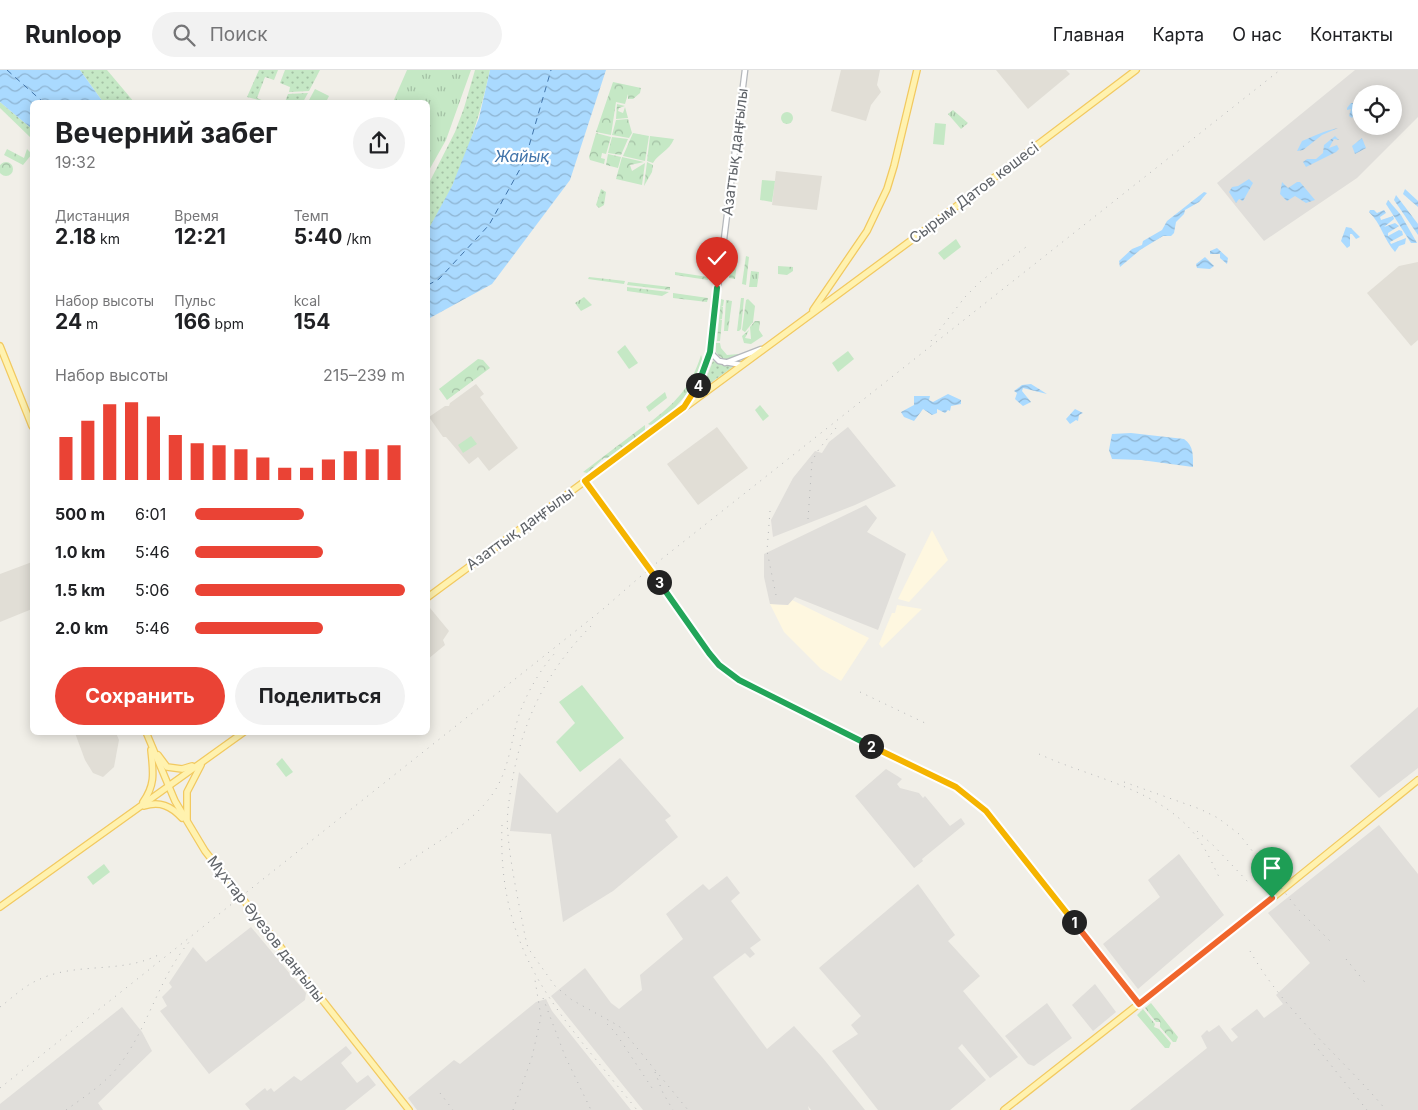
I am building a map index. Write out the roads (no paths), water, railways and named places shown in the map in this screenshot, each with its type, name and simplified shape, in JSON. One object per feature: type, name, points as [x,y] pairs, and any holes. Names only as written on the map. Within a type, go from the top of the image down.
[{"type":"main road","points":[[810,314],[867,231],[887,189],[917,70]]},
{"type":"main road","name":"Сырым Датов көшесі","points":[[742,365],[1136,70]]},
{"type":"main road","points":[[0,346],[30,421]]},
{"type":"main road","name":"Азаттық даңғылы","points":[[430,596],[742,365]]},
{"type":"main road","name":"Мұхтар Әуезов даңғылы","points":[[147,735],[168,786],[190,827],[240,896],[409,1110]]},
{"type":"main road","points":[[0,907],[240,735]]},
{"type":"main road","points":[[150,742],[168,767],[182,769],[208,758]]},
{"type":"main road","points":[[136,810],[149,794],[154,777],[150,742]]},
{"type":"main road","points":[[190,827],[186,810],[187,792],[196,772],[208,758]]},
{"type":"main road","points":[[1004,1110],[1418,780]]},
{"type":"main road","points":[[136,810],[152,804],[164,804],[172,808],[190,827]]},
{"type":"street","name":"Азаттық даңғылы","points":[[684,407],[704,373],[710,352],[745,70]]},
{"type":"street","points":[[725,363],[770,344]]},
{"type":"street","points":[[710,352],[715,359],[725,363],[742,365]]},
{"type":"street","points":[[585,481],[719,665],[739,680],[956,787],[986,811],[1139,1004]]},
{"type":"water","points":[[0,70],[80,70],[102,100],[30,100],[30,127],[0,102]]},
{"type":"water","name":"Жайық","points":[[490,70],[606,70],[570,180],[492,284],[430,318],[430,226],[452,186],[479,118]]},
{"type":"water","points":[[1352,103],[1352,118],[1349,116],[1351,109],[1347,110]]},
{"type":"water","points":[[1338,128],[1322,135],[1303,150],[1297,151],[1302,141]]},
{"type":"water","points":[[1335,136],[1339,140],[1334,139],[1329,148],[1337,145],[1339,149],[1306,167],[1303,162],[1307,159],[1316,159],[1323,153],[1324,145]]},
{"type":"water","points":[[1362,138],[1366,148],[1355,154],[1352,146]]},
{"type":"water","points":[[1249,179],[1253,183],[1243,201],[1239,199],[1236,203],[1229,192],[1232,187],[1238,186]]},
{"type":"water","points":[[1282,182],[1288,188],[1300,182],[1315,200],[1306,203],[1295,196],[1287,201],[1280,194]]},
{"type":"water","points":[[1405,189],[1418,201],[1418,207],[1403,194]]},
{"type":"water","points":[[1204,192],[1207,193],[1199,202],[1185,210],[1184,214],[1176,222],[1174,233],[1171,236],[1163,236],[1140,250],[1120,267],[1119,261],[1132,249],[1142,245],[1143,241],[1162,230],[1167,221]]},
{"type":"water","points":[[1396,195],[1418,224],[1418,235],[1394,200]]},
{"type":"water","points":[[1388,200],[1401,215],[1417,243],[1411,243],[1386,204]]},
{"type":"water","points":[[1374,210],[1377,213],[1384,210],[1386,213],[1380,217],[1381,220],[1393,216],[1394,219],[1384,227],[1395,223],[1399,226],[1388,233],[1388,236],[1399,230],[1402,231],[1403,235],[1390,242],[1391,244],[1406,238],[1405,244],[1399,246],[1395,252],[1377,221],[1369,212]]},
{"type":"water","points":[[1346,227],[1351,228],[1360,237],[1356,239],[1350,234],[1350,246],[1347,248],[1341,241]]},
{"type":"water","points":[[1217,248],[1228,258],[1227,264],[1220,258],[1220,254],[1210,254],[1210,251]]},
{"type":"water","points":[[1205,257],[1214,266],[1210,269],[1197,268],[1196,264]]},
{"type":"water","points":[[1031,384],[1047,394],[1023,388],[1022,391],[1031,402],[1023,406],[1015,399],[1017,393],[1014,391],[1022,385]]},
{"type":"water","points":[[948,394],[961,400],[961,404],[951,406],[950,411],[948,410],[945,413],[937,409],[937,413],[932,415],[923,409],[914,421],[904,417],[901,412],[914,405],[914,396],[930,396],[929,400],[933,402]]},
{"type":"water","points":[[1075,409],[1083,413],[1079,415],[1078,421],[1076,420],[1070,424],[1066,419]]},
{"type":"water","points":[[1131,433],[1184,439],[1191,448],[1193,467],[1141,460],[1112,459],[1109,450],[1112,434]]},
{"type":"railway","points":[[0,1088],[602,610],[649,569],[1280,70]]},
{"type":"railway","points":[[931,341],[965,297],[981,281],[1030,244]]},
{"type":"railway","points":[[808,519],[812,461],[836,428]]},
{"type":"railway","points":[[770,511],[767,551],[777,600]]},
{"type":"railway","points":[[591,626],[561,661],[539,698],[523,738],[512,782],[507,828],[525,936],[528,948],[555,986],[572,1000],[619,1026],[688,1110]]},
{"type":"railway","points":[[399,868],[463,824],[485,804],[494,792],[504,773],[523,704],[539,674],[555,653]]},
{"type":"railway","points":[[860,692],[925,723]]},
{"type":"railway","points":[[1039,754],[1126,787],[1166,809],[1184,823],[1199,840],[1221,881]]},
{"type":"railway","points":[[1124,782],[1200,809],[1218,818],[1239,834],[1297,908],[1333,944]]},
{"type":"railway","points":[[502,825],[503,871],[510,911],[522,948],[539,981],[560,1013],[637,1110]]},
{"type":"railway","points":[[1197,831],[1248,882]]},
{"type":"railway","points":[[66,1110],[99,1085],[117,1068],[137,1037],[169,971],[190,941]]},
{"type":"railway","points":[[1250,951],[1280,995],[1386,1110]]},
{"type":"railway","points":[[0,1007],[28,985],[53,974],[132,964],[162,953]]},
{"type":"railway","points":[[1346,959],[1368,986]]},
{"type":"railway","points":[[513,1110],[532,1057],[541,1017],[535,980]]},
{"type":"railway","points":[[543,998],[565,1056],[591,1110]]},
{"type":"railway","points":[[607,1024],[615,1032],[654,1091]]},
{"type":"railway","points":[[1314,1044],[1367,1110]]},
{"type":"railway","points":[[655,1072],[663,1093],[673,1110]]},
{"type":"railway","points":[[440,1093],[453,1110]]}]
